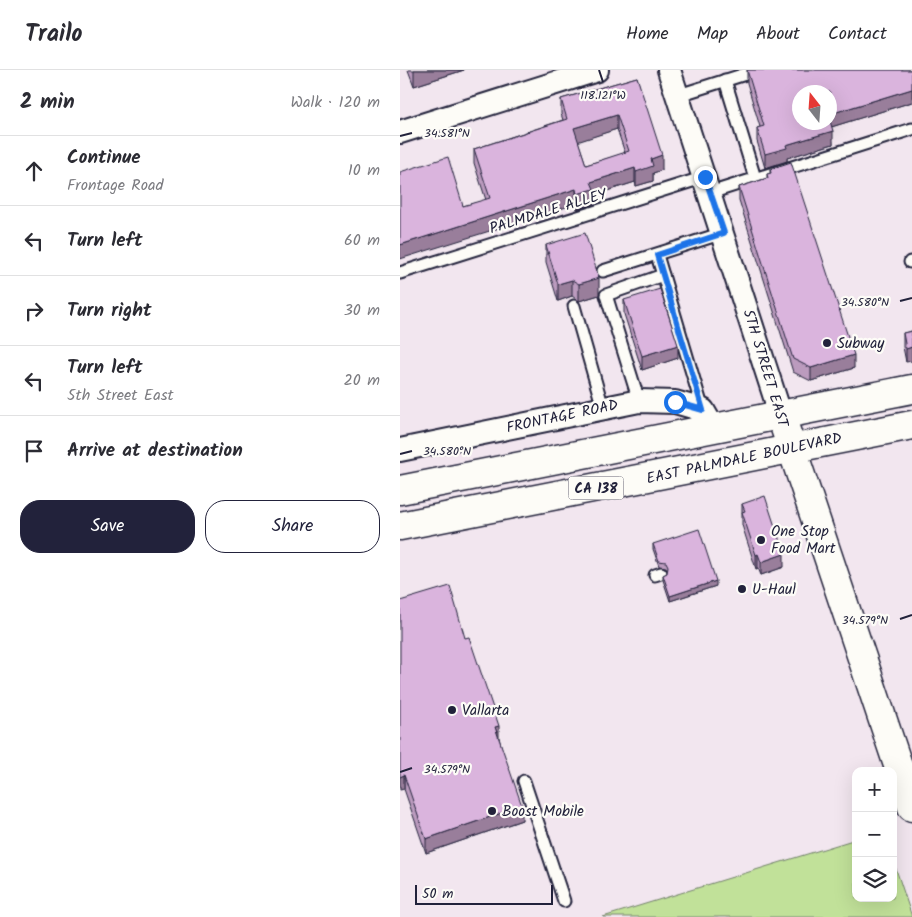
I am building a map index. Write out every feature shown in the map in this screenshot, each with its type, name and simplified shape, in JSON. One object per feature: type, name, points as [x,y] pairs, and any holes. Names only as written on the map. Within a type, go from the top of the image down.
[{"type":"main road","name":"CA 138","points":[[400,490],[708,420],[781,416],[912,389]]},
{"type":"main road","name":"5TH STREET EAST","points":[[781,416],[907,775],[912,807]]},
{"type":"main road","name":"EAST PALMDALE BOULEVARD","points":[[400,526],[912,425]]},
{"type":"street","points":[[400,132],[572,74],[597,70]]},
{"type":"street","name":"5TH STREET EAST","points":[[669,70],[724,233],[781,416]]},
{"type":"street","name":"FRONTAGE ROAD","points":[[400,450],[639,401],[675,402],[708,420]]},
{"type":"lane","points":[[678,95],[758,70]]},
{"type":"lane","points":[[724,80],[755,178]]},
{"type":"lane","name":"PALMDALE ALLEY","points":[[400,273],[708,185],[755,178],[912,129]]},
{"type":"lane","points":[[603,271],[724,233]]},
{"type":"lane","points":[[657,255],[708,420]]},
{"type":"lane","points":[[639,401],[606,295],[663,275]]},
{"type":"lane","points":[[574,306],[603,408]]},
{"type":"lane","points":[[524,781],[564,901]]},
{"type":"green space","points":[[852,840],[852,902],[897,902],[897,872],[912,917],[603,917]]},
{"type":"building","points":[[747,70],[912,70],[912,89],[837,112],[837,85],[792,85],[792,130],[833,131],[786,145],[787,148],[765,154],[757,128],[764,126]]},
{"type":"building","points":[[637,77],[662,155],[651,159],[653,166],[636,172],[635,168],[591,182],[594,189],[577,194],[576,189],[400,245],[400,172],[448,157],[463,206],[490,198],[474,149],[567,119],[561,99]],"holes":[[[617,115],[629,151],[586,165],[574,128]]]},
{"type":"building","points":[[791,162],[854,355],[811,368],[793,359],[739,187],[768,178],[767,174],[771,173],[770,169]]},
{"type":"building","points":[[585,233],[599,278],[579,284],[572,280],[558,284],[546,245]]},
{"type":"building","points":[[660,289],[678,345],[642,356],[624,300]]},
{"type":"building","points":[[912,331],[912,347],[906,349],[903,333]]},
{"type":"building","name":"One Stop Food Mart","points":[[765,496],[784,554],[761,562],[758,554],[756,555],[742,512],[745,511],[742,504]]},
{"type":"building","points":[[699,529],[716,581],[670,596],[663,575],[667,573],[668,566],[666,562],[659,561],[653,544]]},
{"type":"building","points":[[450,586],[465,638],[469,637],[499,726],[495,727],[522,806],[426,839],[404,775],[400,777],[400,601]]},
{"type":"place","name":"Subway","points":[[827,343]]},
{"type":"place","name":"One Stop Food Mart","points":[[761,540]]},
{"type":"place","name":"U-Haul","points":[[742,589]]},
{"type":"place","name":"Vallarta","points":[[452,710]]},
{"type":"place","name":"Boost Mobile","points":[[492,811]]},
{"type":"route","points":[[675,402],[703,410],[657,255],[724,233],[705,177]]}]
